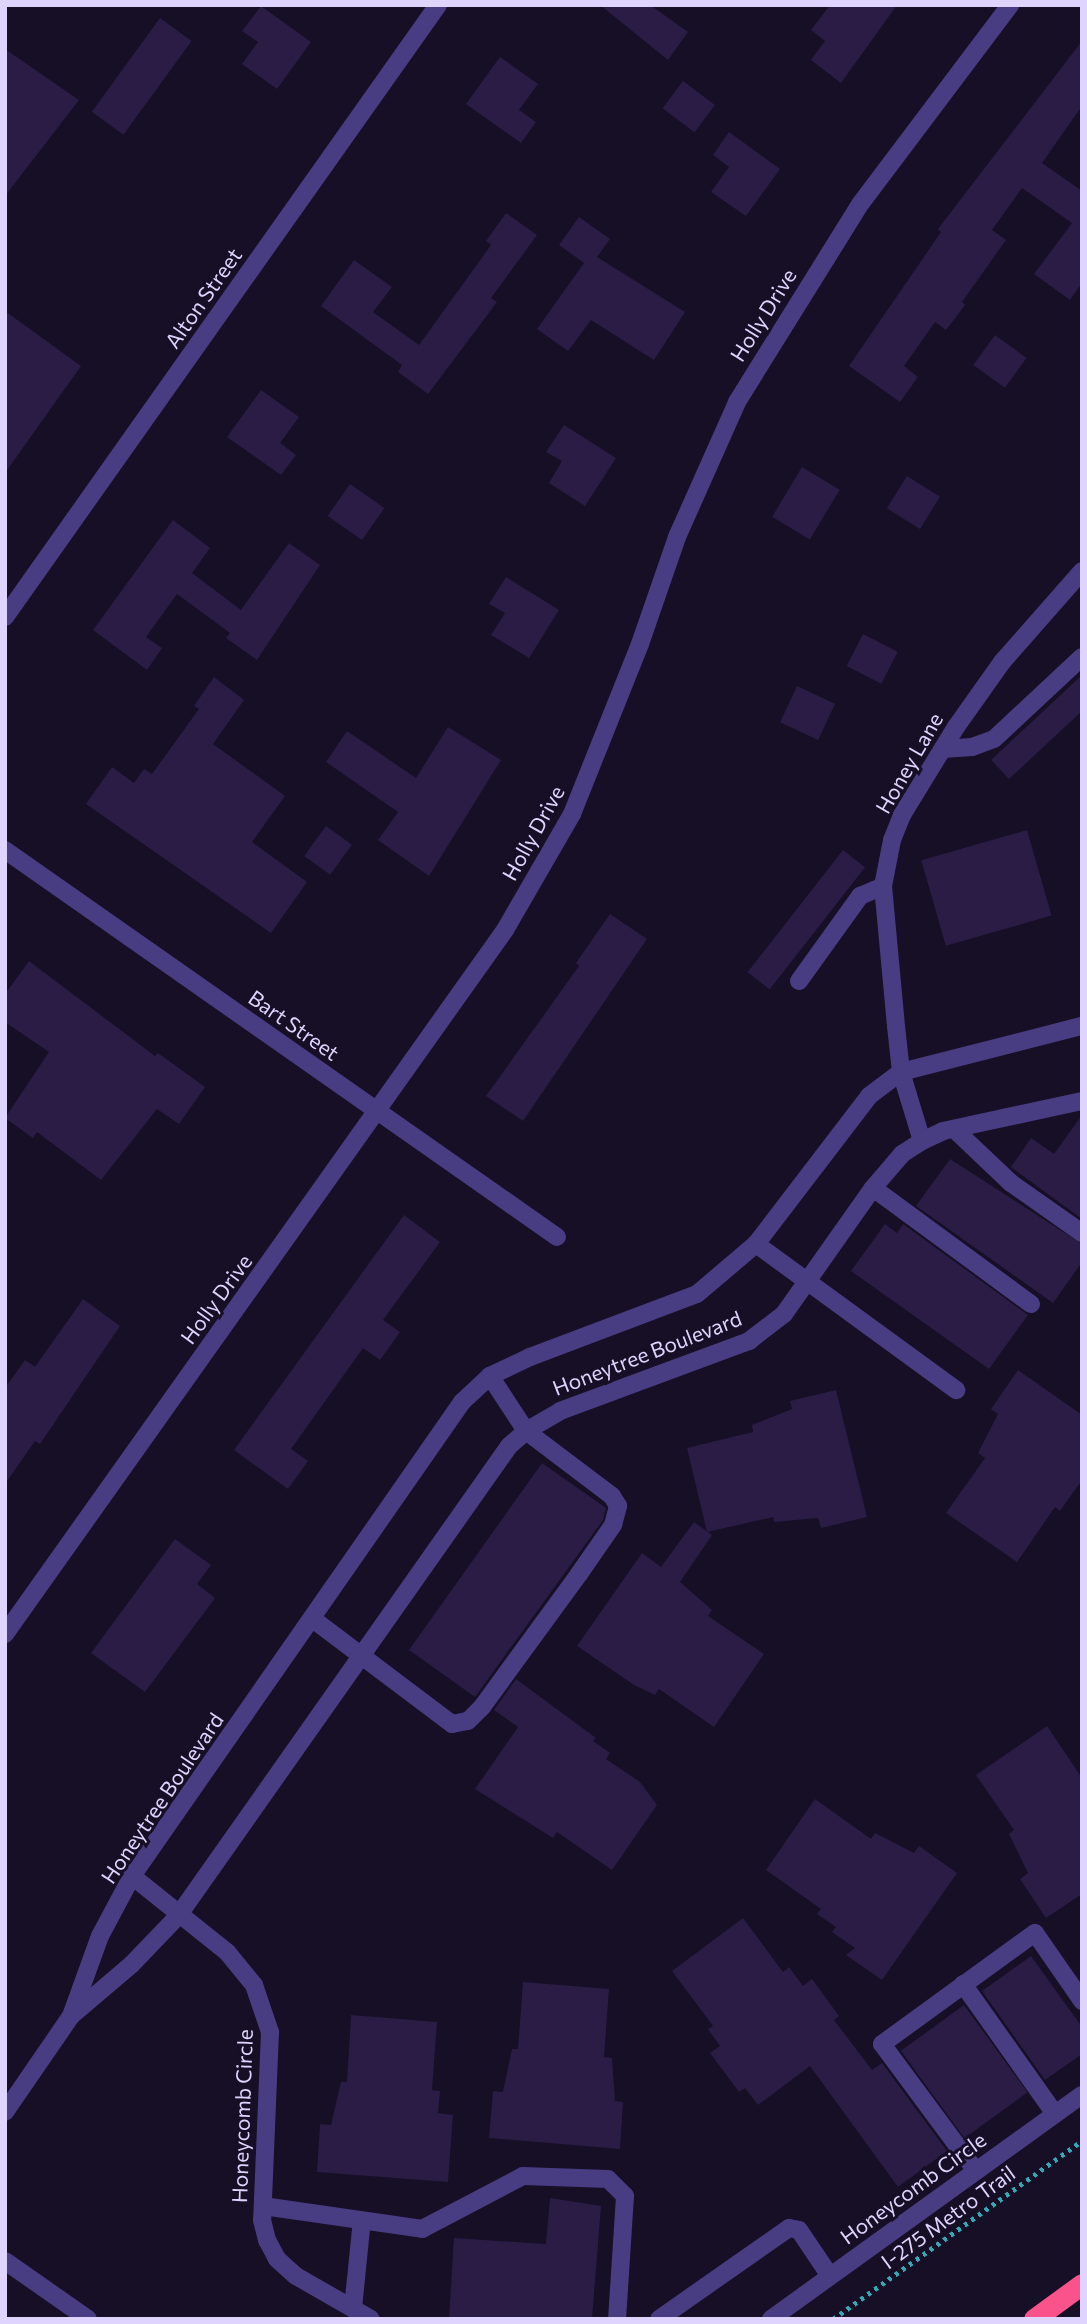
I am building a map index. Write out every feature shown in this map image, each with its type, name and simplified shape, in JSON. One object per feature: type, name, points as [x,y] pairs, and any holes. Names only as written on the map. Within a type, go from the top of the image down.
[{"type":"highway","points":[[1034,2319],[1082,2284]]},
{"type":"street","name":"Alton Street","points":[[5,617],[438,5]]},
{"type":"street","name":"Holly Drive","points":[[5,1634],[379,1112],[505,930],[572,814],[640,644],[677,537],[737,402],[861,203],[1010,5]]},
{"type":"street","name":"Honey Lane","points":[[922,1141],[901,1072],[884,886],[902,815],[1002,662],[1082,571]]},
{"type":"street","points":[[943,749],[972,747],[994,739],[1082,657]]},
{"type":"street","name":"Bart Street","points":[[5,850],[557,1237]]},
{"type":"street","points":[[799,981],[860,896],[884,886]]},
{"type":"street","name":"Honeytree Boulevard","points":[[5,2112],[71,2016],[100,1936],[132,1877],[314,1620],[462,1402],[490,1376],[696,1294],[756,1244],[869,1096],[901,1072],[1082,1026]]},
{"type":"street","name":"Honeytree Boulevard","points":[[71,2016],[132,1964],[177,1916],[509,1446],[526,1431],[560,1411],[749,1341],[785,1314],[873,1188],[902,1154],[922,1141],[954,1129],[1081,1102]]},
{"type":"street","points":[[954,1129],[1012,1182],[1082,1233]]},
{"type":"street","points":[[873,1188],[1031,1304]]},
{"type":"street","points":[[756,1244],[956,1390]]},
{"type":"street","points":[[314,1620],[361,1659],[452,1724],[468,1721],[579,1574],[613,1525],[618,1506],[612,1496],[526,1431],[490,1376]]},
{"type":"street","name":"Honeycomb Circle","points":[[132,1877],[237,1962],[266,2011],[271,2054],[263,2206],[267,2240],[277,2259],[296,2276],[371,2319]]},
{"type":"street","points":[[976,2171],[882,2043],[1035,1933],[1082,2001]]},
{"type":"street","points":[[963,1984],[1055,2114]]},
{"type":"street","name":"Honeycomb Circle","points":[[771,2319],[1082,2095]]},
{"type":"street","points":[[263,2206],[422,2229],[523,2176],[608,2179],[625,2196],[617,2319]]},
{"type":"street","points":[[353,2308],[362,2220]]},
{"type":"street","points":[[659,2319],[789,2228],[799,2230],[830,2276]]},
{"type":"street","points":[[5,2261],[88,2319]]},
{"type":"path","name":"I-275 Metro Trail","points":[[833,2319],[1082,2141]]},
{"type":"building","points":[[600,5],[650,5],[688,32],[668,60]]},
{"type":"building","points":[[830,5],[897,5],[841,83],[811,60],[825,41],[811,30]]},
{"type":"building","points":[[261,6],[311,42],[277,89],[242,64],[258,42],[242,31]]},
{"type":"building","points":[[160,18],[192,41],[123,135],[92,112]]},
{"type":"building","points":[[1082,41],[1082,106],[1042,163],[1082,191],[1082,283],[1070,300],[1034,274],[1072,223],[1022,188],[992,230],[1006,240],[962,302],[965,305],[946,330],[935,322],[904,366],[918,377],[900,402],[849,366],[941,232],[938,229]]},
{"type":"building","points":[[5,49],[79,100],[5,196]]},
{"type":"building","points":[[500,57],[538,84],[519,110],[536,122],[521,143],[466,104]]},
{"type":"building","points":[[683,81],[715,105],[694,132],[663,108]]},
{"type":"building","points":[[729,132],[780,169],[746,216],[711,192],[729,167],[713,155]]},
{"type":"building","points":[[506,213],[537,235],[491,298],[497,302],[428,394],[398,372],[402,365],[321,306],[354,260],[392,287],[373,312],[419,345],[491,245],[486,241]]},
{"type":"building","points":[[579,217],[610,239],[597,257],[685,312],[654,360],[591,320],[568,351],[537,329],[584,263],[559,245]]},
{"type":"building","points":[[5,311],[81,366],[5,473]]},
{"type":"building","points":[[995,335],[1027,358],[1005,388],[973,365]]},
{"type":"building","points":[[261,390],[299,417],[280,443],[296,455],[281,475],[227,437]]},
{"type":"building","points":[[564,425],[616,458],[585,506],[549,483],[562,461],[546,452]]},
{"type":"building","points":[[802,467],[840,490],[810,539],[772,517]]},
{"type":"building","points":[[907,476],[940,497],[920,529],[887,508]]},
{"type":"building","points":[[350,484],[384,508],[362,540],[328,516]]},
{"type":"building","points":[[173,520],[210,548],[192,573],[241,610],[289,543],[320,565],[257,660],[226,638],[230,633],[177,594],[146,637],[162,648],[147,670],[93,630]]},
{"type":"building","points":[[506,577],[559,610],[529,658],[491,635],[505,613],[489,604]]},
{"type":"building","points":[[863,634],[898,652],[881,684],[847,666]]},
{"type":"building","points":[[1082,675],[1082,711],[1009,779],[991,760]]},
{"type":"building","points":[[214,677],[244,700],[213,744],[285,796],[252,842],[307,882],[271,933],[86,804],[112,767],[134,783],[144,769],[152,774],[199,709],[194,706]]},
{"type":"building","points":[[797,686],[835,704],[818,740],[780,722]]},
{"type":"building","points":[[448,727],[501,760],[429,876],[378,840],[398,812],[326,762],[347,731],[416,778]]},
{"type":"building","points":[[326,826],[352,845],[330,875],[304,856]]},
{"type":"building","points":[[1027,830],[1052,916],[946,946],[921,860]]},
{"type":"building","points":[[843,850],[865,867],[770,989],[748,972]]},
{"type":"building","points":[[610,914],[647,939],[523,1121],[486,1096],[579,966],[576,963]]},
{"type":"building","points":[[29,961],[155,1056],[158,1053],[205,1087],[179,1124],[157,1109],[101,1180],[37,1132],[33,1138],[5,1118],[49,1052],[5,1022],[5,994]]},
{"type":"building","points":[[1082,1115],[1082,1219],[1011,1167],[1031,1138],[1054,1154]]},
{"type":"building","points":[[950,1159],[1082,1244],[1082,1262],[1053,1303],[916,1206]]},
{"type":"building","points":[[404,1215],[440,1242],[383,1320],[400,1332],[380,1360],[363,1348],[291,1449],[308,1461],[288,1489],[234,1450]]},
{"type":"building","points":[[885,1224],[897,1233],[903,1224],[1028,1315],[989,1369],[851,1271]]},
{"type":"building","points":[[83,1299],[120,1326],[40,1444],[35,1441],[5,1484],[5,1388],[25,1360],[35,1367]]},
{"type":"building","points":[[1018,1370],[1082,1415],[1082,1480],[1060,1511],[1055,1507],[1017,1562],[946,1513],[985,1458],[978,1453],[998,1414],[991,1409]]},
{"type":"building","points":[[836,1390],[867,1517],[821,1528],[818,1518],[774,1522],[773,1517],[707,1532],[687,1448],[753,1432],[752,1425],[792,1409],[790,1401]]},
{"type":"building","points":[[542,1463],[606,1508],[603,1520],[475,1697],[409,1650]]},
{"type":"building","points":[[694,1522],[712,1535],[680,1582],[712,1610],[708,1616],[764,1654],[714,1727],[659,1689],[655,1695],[634,1685],[577,1646],[642,1553],[661,1567]]},
{"type":"building","points":[[175,1539],[211,1565],[197,1584],[215,1598],[145,1692],[91,1653]]},
{"type":"building","points":[[516,1679],[596,1738],[593,1741],[610,1753],[606,1759],[640,1782],[657,1805],[612,1870],[557,1832],[553,1838],[475,1789],[518,1727],[494,1710]]},
{"type":"building","points":[[1047,1726],[1082,1778],[1082,1894],[1046,1918],[1020,1879],[1028,1873],[1009,1834],[1014,1830],[976,1775]]},
{"type":"building","points":[[815,1799],[871,1839],[875,1833],[914,1853],[919,1846],[957,1873],[882,1980],[846,1955],[855,1948],[832,1932],[836,1927],[817,1914],[821,1909],[766,1870]]},
{"type":"building","points":[[743,1918],[783,1972],[789,1967],[803,1986],[812,1979],[839,2016],[834,2020],[872,2070],[882,2063],[947,2151],[898,2187],[810,2066],[758,2105],[745,2088],[739,2092],[710,2053],[720,2046],[708,2029],[713,2026],[672,1971]]},
{"type":"building","points":[[1031,1956],[1082,2027],[1082,2054],[1045,2080],[982,1991]]},
{"type":"building","points":[[523,1982],[609,1989],[604,2057],[612,2058],[615,2101],[623,2102],[620,2149],[489,2138],[493,2091],[503,2092],[512,2049],[518,2049]]},
{"type":"building","points":[[964,2005],[1027,2092],[964,2138],[901,2051]]},
{"type":"building","points":[[351,2015],[437,2022],[432,2090],[440,2091],[438,2113],[453,2115],[448,2182],[317,2172],[320,2124],[331,2125],[341,2082],[347,2082]]},
{"type":"building","points":[[550,2198],[601,2206],[592,2319],[449,2319],[454,2238],[546,2244]]}]
